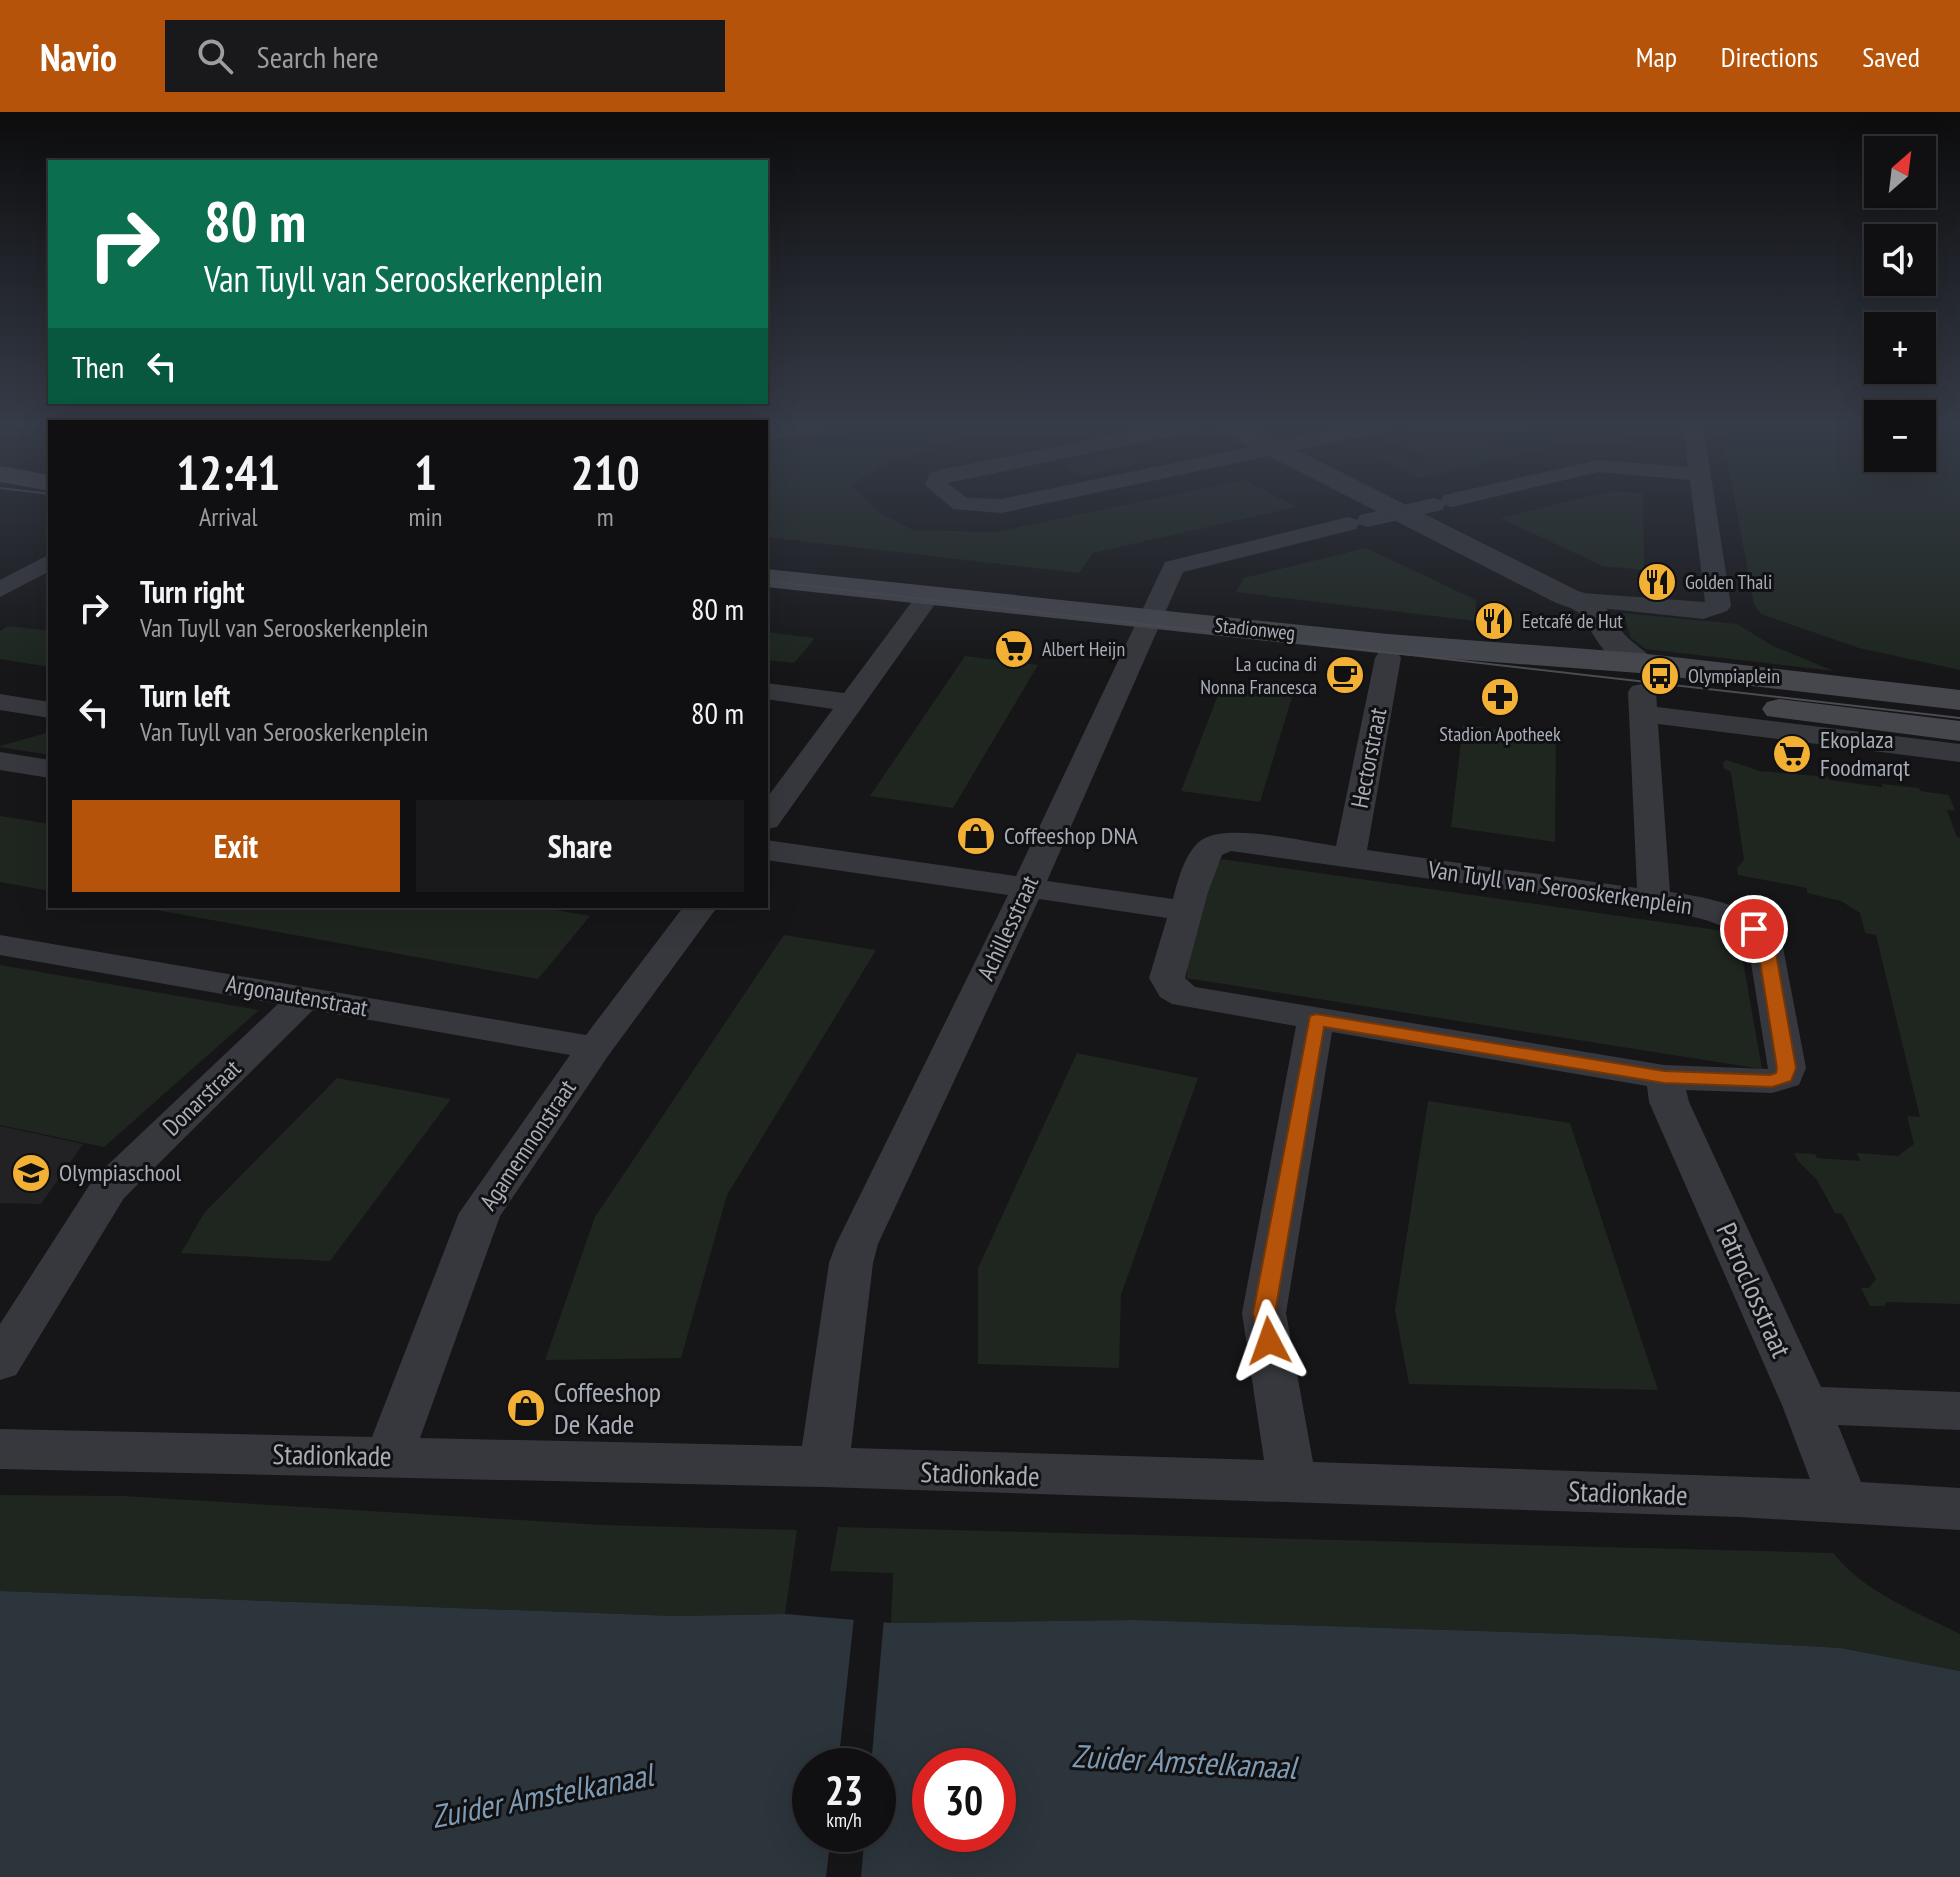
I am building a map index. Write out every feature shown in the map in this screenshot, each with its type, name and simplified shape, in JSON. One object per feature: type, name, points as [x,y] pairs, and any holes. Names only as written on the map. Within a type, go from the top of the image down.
[{"type":"main road","name":"Stadionweg","points":[[774,579],[928,597],[1062,622],[1146,624],[1582,658]]},
{"type":"main road","name":"Stadionweg","points":[[1146,624],[1513,675],[1641,689]]},
{"type":"main road","points":[[1582,658],[1641,689],[1960,731]]},
{"type":"main road","points":[[1641,689],[1960,700]]},
{"type":"street","points":[[1391,506],[1575,599],[1602,617],[1641,689],[1654,900]]},
{"type":"street","name":"Achillesstraat","points":[[824,1467],[851,1263],[857,1244],[1028,887],[1173,567],[1179,563],[1425,506]]},
{"type":"street","points":[[1575,599],[1703,611],[1718,606],[1706,506]]},
{"type":"street","points":[[2,589],[48,562]]},
{"type":"street","points":[[2,589],[35,592]]},
{"type":"street","points":[[768,823],[928,597]]},
{"type":"street","points":[[1575,599],[1596,638],[1582,658]]},
{"type":"street","name":"Hectorstraat","points":[[1350,858],[1388,658]]},
{"type":"street","points":[[1641,689],[1960,753]]},
{"type":"street","points":[[768,691],[853,703]]},
{"type":"street","points":[[0,702],[48,710]]},
{"type":"street","points":[[0,761],[48,769]]},
{"type":"street","points":[[768,826],[1028,887],[1187,911]]},
{"type":"street","name":"Van Tuyll van Serooskerkenplein","points":[[1231,841],[1654,900],[1708,909],[1737,918],[1754,929],[1765,942],[1787,1068],[1785,1076],[1772,1081],[1664,1077],[1185,996],[1173,989],[1167,978],[1206,853],[1215,844],[1231,841]]},
{"type":"street","name":"Agamemnonstraat","points":[[389,1456],[480,1213],[595,1048],[700,908]]},
{"type":"street","name":"Argonautenstraat","points":[[0,945],[595,1048]]},
{"type":"street","name":"Donarstraat","points":[[0,1362],[109,1188],[305,998]]},
{"type":"street","points":[[1292,1483],[1264,1313],[1316,1020]]},
{"type":"street","name":"Patroclosstraat","points":[[1664,1077],[1669,1102],[1806,1405],[1844,1502]]},
{"type":"street","points":[[1806,1405],[1960,1411]]},
{"type":"street","name":"Stadionkade","points":[[0,1449],[824,1467],[1739,1496],[1960,1509]]},
{"type":"shaded area","points":[[768,506],[873,506],[913,530],[996,532],[1118,506],[1296,507],[1093,553],[1079,573],[768,537]]},
{"type":"shaded area","points":[[1548,506],[1643,506],[1644,570],[1603,566],[1500,518]]},
{"type":"shaded area","points":[[1736,506],[1960,506],[1960,670],[1859,648],[1761,614],[1754,604]]},
{"type":"shaded area","points":[[1366,548],[1476,600],[1475,621],[1236,592],[1244,578]]},
{"type":"shaded area","points":[[1623,613],[1737,624],[1773,646],[1834,671],[1646,649],[1631,638]]},
{"type":"shaded area","points":[[8,626],[48,631],[48,667],[0,659],[0,631]]},
{"type":"shaded area","points":[[768,632],[815,638],[794,663],[768,660]]},
{"type":"shaded area","points":[[965,656],[1038,665],[953,808],[870,796]]},
{"type":"shaded area","points":[[1223,682],[1294,691],[1260,802],[1181,791]]},
{"type":"shaded area","points":[[1463,725],[1556,737],[1555,842],[1451,827]]},
{"type":"shaded area","points":[[48,733],[48,755],[0,746]]},
{"type":"shaded area","points":[[1727,760],[1760,771],[1828,777],[1829,780],[1882,787],[1882,784],[1919,788],[1920,791],[1949,795],[1955,811],[1947,810],[1960,838],[1960,1304],[1887,1302],[1884,1306],[1870,1306],[1861,1288],[1869,1288],[1876,1279],[1842,1214],[1835,1213],[1817,1180],[1794,1153],[1860,1161],[1857,1153],[1898,1156],[1914,1144],[1907,1116],[1920,1117],[1876,935],[1865,933],[1860,913],[1841,901],[1807,893],[1807,888],[1738,875],[1737,868],[1744,860],[1731,772],[1724,769],[1723,762]]},
{"type":"shaded area","points":[[0,816],[48,824],[48,891],[0,882]]},
{"type":"shaded area","points":[[1221,859],[1738,933],[1762,1069],[1186,978],[1188,971],[1181,966],[1214,864],[1219,864]]},
{"type":"shaded area","points":[[145,908],[544,908],[590,916],[538,979]]},
{"type":"shaded area","points":[[784,935],[876,950],[727,1195],[681,1358],[545,1360],[595,1217]]},
{"type":"shaded area","points":[[0,965],[259,1010],[104,1147],[0,1125]]},
{"type":"shaded area","points":[[1077,1053],[1198,1078],[1121,1295],[1119,1368],[978,1364],[978,1268]]},
{"type":"shaded area","points":[[337,1078],[451,1099],[330,1261],[181,1253],[204,1213]]},
{"type":"shaded area","points":[[1428,1101],[1570,1123],[1658,1390],[1409,1384],[1395,1310]]},
{"type":"shaded area","name":"Olympiaschool","points":[[0,1126],[83,1144],[41,1204],[0,1203]]},
{"type":"shaded area","points":[[0,1495],[123,1496],[602,1525],[797,1530],[785,1614],[674,1616],[0,1591]]},
{"type":"shaded area","points":[[838,1527],[1833,1553],[1875,1590],[1960,1634],[1960,1671],[1841,1648],[1601,1635],[1135,1620],[891,1623],[893,1573],[830,1571]]},
{"type":"water","name":"Zuider Amstelkanaal","points":[[0,1591],[674,1616],[785,1614],[891,1623],[1135,1620],[1601,1635],[1841,1648],[1960,1671],[1960,1877],[0,1877]]},
{"type":"pier","points":[[854,1617],[884,1618],[873,1748],[840,1748]]},
{"type":"pier","points":[[829,1852],[863,1852],[861,1877],[826,1877]]},
{"type":"tram line","points":[[768,581],[1960,718]]},
{"type":"place","name":"Golden Thali","points":[[1657,582]]},
{"type":"place","name":"Eetcafé de Hut","points":[[1494,621]]},
{"type":"place","name":"Albert Heijn","points":[[1014,649]]},
{"type":"place","name":"La cucina di Nonna Francesca","points":[[1345,675]]},
{"type":"place","name":"Olympiaplein","points":[[1660,676]]},
{"type":"place","name":"Stadion Apotheek","points":[[1500,697]]},
{"type":"place","name":"Ekoplaza Foodmarqt","points":[[1792,754]]},
{"type":"place","name":"Coffeeshop DNA","points":[[976,836]]},
{"type":"place","name":"Olympiaschool","points":[[31,1173]]},
{"type":"place","name":"Coffeeshop De Kade","points":[[526,1408]]},
{"type":"route","points":[[1269,1341],[1264,1313],[1316,1020],[1664,1077],[1772,1081],[1785,1076],[1787,1068],[1765,942],[1754,929]]}]
